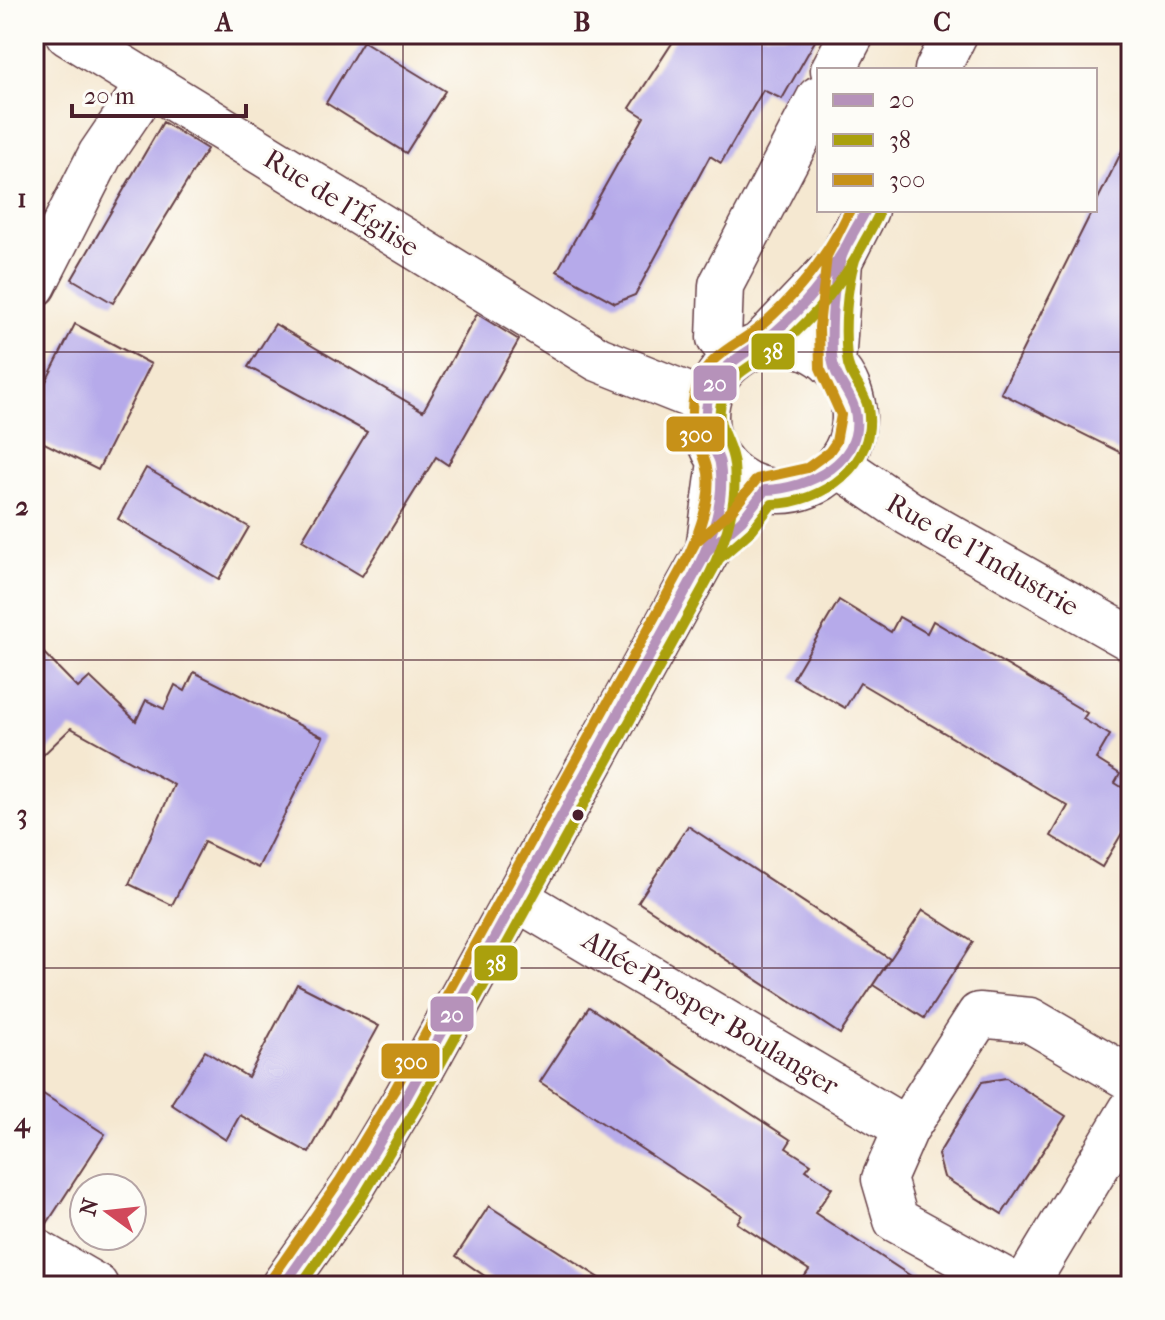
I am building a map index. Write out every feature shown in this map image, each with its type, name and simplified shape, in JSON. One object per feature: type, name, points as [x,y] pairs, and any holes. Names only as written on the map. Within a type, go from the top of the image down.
[{"type":"street","name":"Rue de l'Église","points":[[68,34],[598,359],[706,402]]},
{"type":"street","points":[[834,68],[852,34]]},
{"type":"street","points":[[938,68],[955,34]]},
{"type":"street","points":[[34,285],[100,155],[149,83]]},
{"type":"street","points":[[817,102],[721,285],[719,338],[749,350],[787,343],[812,350],[833,365],[848,388],[855,414],[850,441],[837,464],[823,479],[804,487],[784,492],[765,490],[739,480],[720,462],[705,423],[706,402],[717,376],[749,350],[840,261],[865,212]]},
{"type":"street","points":[[34,230],[74,206]]},
{"type":"street","points":[[833,365],[840,261]]},
{"type":"street","points":[[708,550],[720,462]]},
{"type":"street","name":"Rue de l'Industrie","points":[[837,464],[910,514],[1131,639]]},
{"type":"street","points":[[297,1281],[406,1098],[708,550],[742,520],[765,490]]},
{"type":"street","name":"Allée Prosper Boulanger","points":[[516,898],[906,1129]]},
{"type":"street","points":[[1016,1286],[896,1220],[884,1179],[906,1129],[979,1015],[1030,1020],[1131,1079]]},
{"type":"street","points":[[1025,1286],[1131,1110]]},
{"type":"street","points":[[34,1250],[96,1286]]},
{"type":"building","points":[[678,34],[819,34],[782,99],[763,90],[721,163],[710,156],[635,295],[615,303],[557,271],[644,117],[630,108]]},
{"type":"building","points":[[363,41],[445,91],[406,153],[326,103]]},
{"type":"building","points":[[163,122],[207,149],[113,303],[72,279]]},
{"type":"building","points":[[1131,133],[1131,458],[1001,393],[1092,212],[1097,212],[1097,201]]},
{"type":"building","points":[[477,314],[519,340],[448,465],[436,457],[362,576],[302,540],[367,432],[248,367],[275,324],[423,411]]},
{"type":"building","points":[[75,324],[151,364],[98,470],[34,438],[34,405]]},
{"type":"building","points":[[146,468],[249,527],[219,579],[118,519]]},
{"type":"building","points":[[839,600],[891,632],[899,617],[927,633],[933,621],[1087,713],[1083,719],[1110,735],[1096,759],[1120,774],[1115,783],[1131,793],[1131,818],[1102,867],[1051,836],[1068,806],[860,683],[845,708],[793,678]]},
{"type":"building","points":[[34,643],[78,688],[90,677],[136,721],[146,700],[164,709],[175,685],[185,691],[194,672],[323,737],[258,868],[204,842],[172,905],[129,884],[174,785],[71,728],[34,764]]},
{"type":"building","points":[[688,826],[890,959],[840,1034],[638,902]]},
{"type":"building","points":[[923,910],[973,942],[924,1018],[873,985]]},
{"type":"building","points":[[297,984],[379,1026],[309,1153],[240,1115],[226,1140],[171,1104],[205,1051],[248,1077]]},
{"type":"building","points":[[589,1007],[791,1140],[786,1148],[811,1164],[806,1170],[832,1188],[815,1213],[926,1286],[798,1286],[809,1270],[737,1223],[742,1215],[540,1082]]},
{"type":"building","points":[[1006,1078],[1066,1116],[1002,1214],[944,1177],[938,1155],[982,1082]]},
{"type":"building","points":[[34,1088],[105,1134],[80,1172],[68,1172],[68,1191],[44,1228],[34,1225]]},
{"type":"building","points":[[489,1206],[612,1286],[499,1286],[456,1256]]},
{"type":"transit line","name":"300","points":[[272,1278],[340,1180],[394,1091],[696,542],[732,510],[757,479],[807,468],[829,452],[836,442],[841,415],[820,368],[819,327],[827,256],[849,212]]},
{"type":"transit line","name":"20","points":[[283,1286],[352,1188],[406,1098],[708,550],[742,520],[765,490],[816,478],[844,457],[852,443],[856,426],[854,407],[833,363],[833,307],[841,259],[865,212]]},
{"type":"transit line","name":"38","points":[[300,1286],[363,1196],[418,1105],[719,559],[752,530],[772,504],[810,497],[827,488],[855,463],[864,447],[869,428],[868,408],[848,365],[846,309],[855,260],[878,216]]},
{"type":"transit line","name":"300","points":[[681,571],[698,533],[708,490],[706,464],[692,414],[699,381],[711,363],[762,325],[784,304],[815,268],[840,229]]},
{"type":"transit line","name":"20","points":[[693,577],[711,537],[721,493],[719,461],[710,442],[706,422],[707,401],[712,388],[731,363],[767,339],[797,311],[827,275],[852,236]]},
{"type":"transit line","name":"38","points":[[705,583],[724,541],[734,496],[734,465],[720,415],[724,394],[735,378],[776,349],[807,321],[838,284],[864,243]]}]
